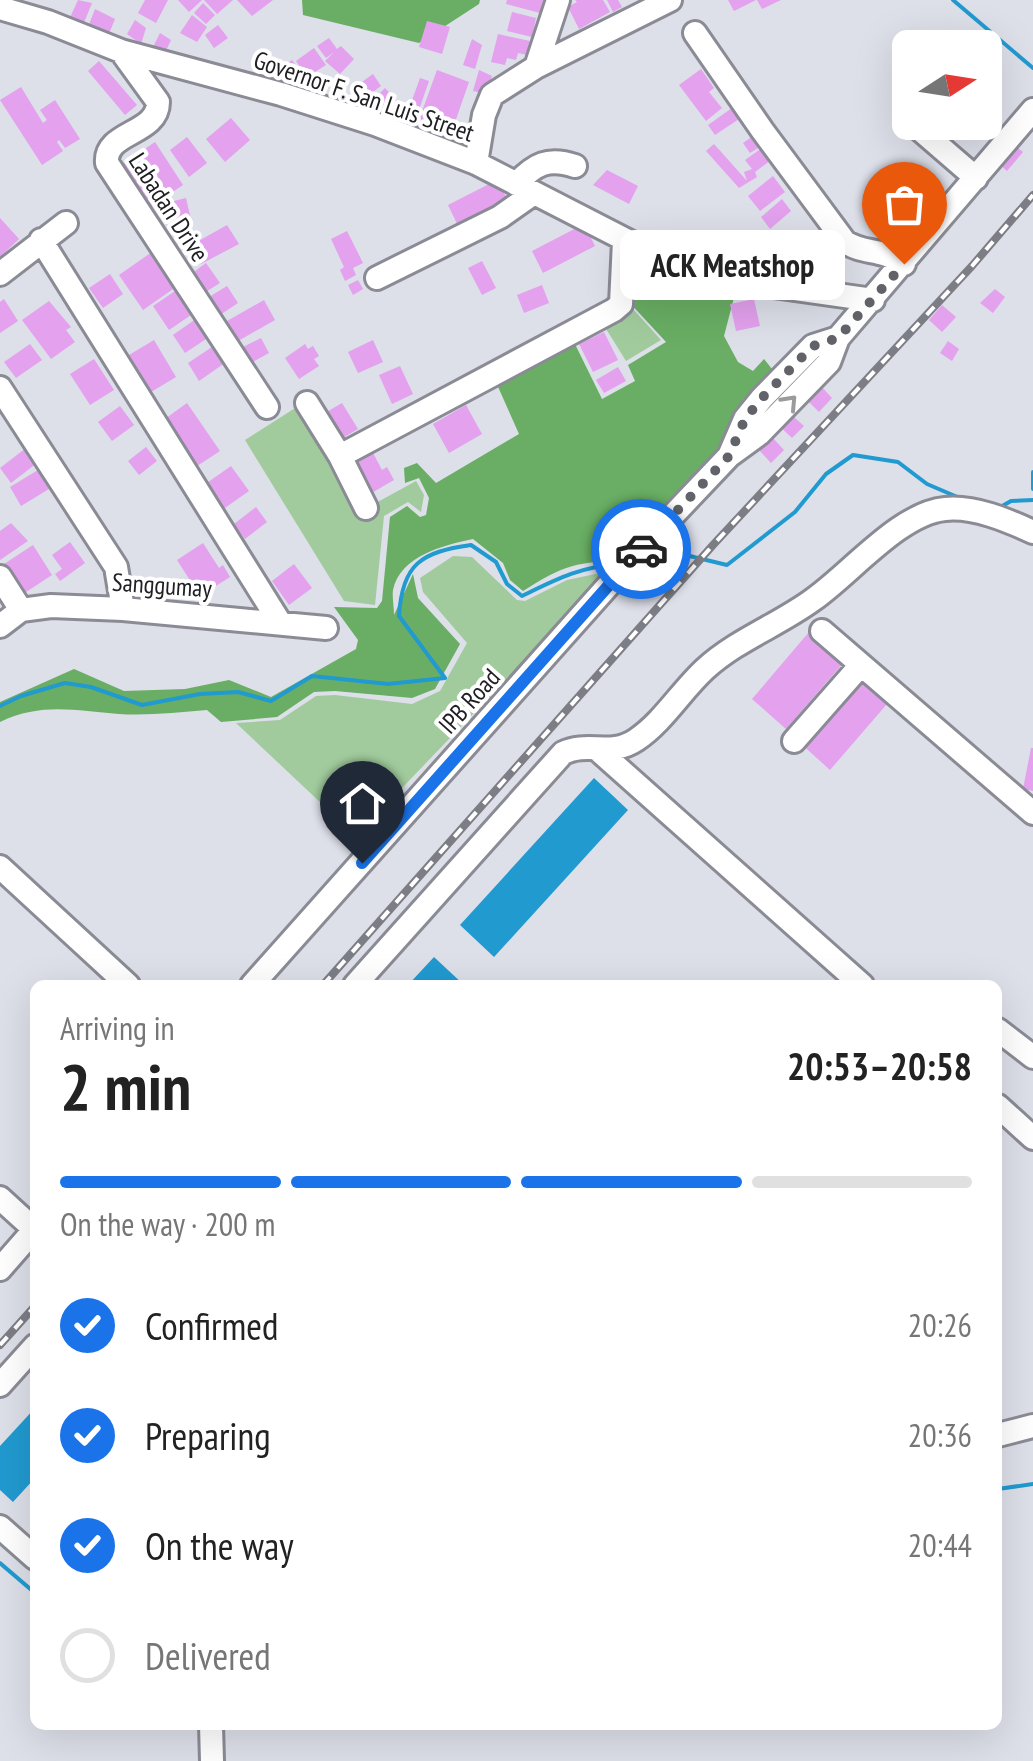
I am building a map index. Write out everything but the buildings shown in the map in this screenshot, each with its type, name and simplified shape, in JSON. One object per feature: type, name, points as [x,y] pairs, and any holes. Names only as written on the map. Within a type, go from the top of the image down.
[{"type":"street","points":[[536,67],[558,0]]},
{"type":"street","points":[[476,162],[484,115],[492,95],[536,67],[670,0]]},
{"type":"street","name":"Governor F. San Luis Street","points":[[0,8],[53,12],[121,51],[375,124],[476,162],[624,241],[703,272],[782,288],[874,300]]},
{"type":"street","points":[[696,33],[845,242],[855,249],[880,250],[904,264]]},
{"type":"street","name":"Labadan Drive","points":[[121,51],[158,102],[158,112],[150,122],[110,147],[106,163],[267,407]]},
{"type":"street","name":"IPB Road","points":[[256,980],[591,604],[729,456],[745,419],[762,398],[813,346],[838,338],[874,300],[1033,110]]},
{"type":"street","points":[[932,140],[976,178]]},
{"type":"street","points":[[377,278],[500,217],[546,161],[575,166]]},
{"type":"street","points":[[0,274],[66,223]]},
{"type":"street","points":[[41,240],[279,622]]},
{"type":"street","points":[[340,456],[614,310],[621,304],[624,241]]},
{"type":"street","points":[[0,388],[116,567],[122,608]]},
{"type":"street","points":[[307,402],[366,508]]},
{"type":"street","points":[[359,980],[550,766],[575,747],[598,750],[621,748],[634,742],[733,646],[816,598],[918,517],[948,508],[981,513],[1033,532]]},
{"type":"street","points":[[0,577],[22,610],[0,626]]},
{"type":"street","name":"Sanggumay","points":[[22,610],[51,606],[122,608],[326,628]]},
{"type":"street","points":[[822,631],[1033,813]]},
{"type":"street","points":[[794,741],[860,666]]},
{"type":"street","points":[[598,750],[856,980]]},
{"type":"street","points":[[0,867],[123,980]]},
{"type":"street","points":[[1002,1033],[1033,1057]]},
{"type":"street","points":[[1002,1110],[1033,1138]]},
{"type":"street","points":[[0,1198],[30,1225]]},
{"type":"street","points":[[0,1268],[30,1235]]},
{"type":"street","points":[[0,1384],[30,1351]]},
{"type":"street","points":[[1002,1435],[1033,1426]]},
{"type":"street","points":[[0,1527],[30,1554]]},
{"type":"street","points":[[211,1730],[212,1761]]},
{"type":"green space","points":[[302,0],[480,0],[419,43],[303,15]]},
{"type":"green space","points":[[632,251],[697,281],[736,290],[724,336],[738,362],[753,371],[764,359],[776,374],[724,454],[626,561],[572,566],[523,591],[510,580],[503,563],[473,539],[437,549],[414,561],[397,578],[393,590],[394,615],[413,574],[418,598],[460,644],[435,689],[412,698],[314,692],[277,717],[221,722],[207,710],[130,714],[59,709],[30,712],[0,722],[0,702],[74,669],[124,691],[185,689],[229,680],[271,697],[356,649],[358,640],[334,607],[377,608],[382,601],[390,517],[407,506],[420,517],[426,515],[429,498],[419,478],[405,483],[404,468],[417,463],[436,483],[519,434],[495,380],[571,336],[602,399],[635,381],[628,365],[666,342],[629,302]]},
{"type":"green space","points":[[632,308],[661,340],[626,361],[603,324]]},
{"type":"green space","points":[[303,403],[363,510],[416,481],[424,495],[421,512],[408,502],[384,516],[375,605],[344,601],[245,440]]},
{"type":"green space","points":[[453,556],[472,557],[517,600],[525,601],[567,580],[610,571],[356,836],[236,723],[280,720],[316,696],[412,704],[440,691],[467,643],[423,592],[420,578]]},
{"type":"water","points":[[594,778],[628,810],[494,957],[460,925]]},
{"type":"water","points":[[434,957],[459,980],[413,980]]},
{"type":"water","points":[[30,1413],[30,1483],[13,1502],[0,1490],[0,1446]]},
{"type":"waterway","points":[[953,0],[1033,68]]},
{"type":"waterway","points":[[640,564],[654,564],[673,552],[727,565],[795,512],[826,474],[853,455],[898,462],[927,484],[962,499]]},
{"type":"waterway","points":[[1033,472],[1033,489]]},
{"type":"waterway","points":[[997,509],[1011,501],[1033,500]]},
{"type":"waterway","points":[[0,706],[65,683],[91,687],[142,705],[200,694],[238,692],[271,701],[312,676],[388,684],[445,678],[399,616],[404,584],[417,564],[427,557],[471,545],[496,562],[507,584],[522,596],[579,571],[616,565]]},
{"type":"waterway","points":[[1002,1488],[1033,1484]]},
{"type":"waterway","points":[[0,1563],[30,1589]]},
{"type":"railway","points":[[327,980],[713,545],[1033,195]]},
{"type":"railway","points":[[0,1345],[30,1312]]},
{"type":"way so far","points":[[641,549],[729,456],[745,419],[762,398],[813,346],[838,338],[904,264]]},
{"type":"place","name":"ACK Meatshop","points":[[904,264]]},
{"type":"route","points":[[362,863],[641,549]]}]
